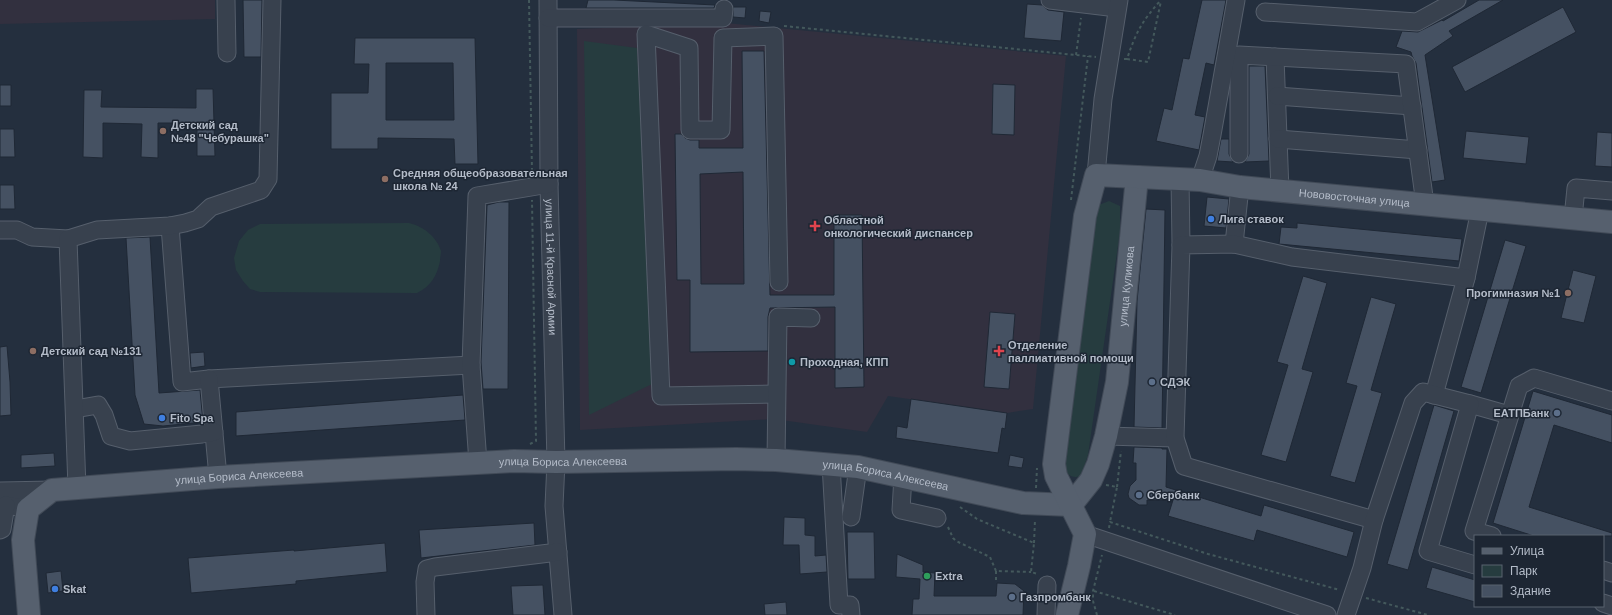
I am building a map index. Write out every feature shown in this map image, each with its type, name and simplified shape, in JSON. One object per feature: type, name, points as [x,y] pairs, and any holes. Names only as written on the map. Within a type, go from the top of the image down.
[{"type":"main road","name":"Нововосточная улица","points":[[1096,175],[1190,180],[1280,191],[1612,222]]},
{"type":"main road","points":[[1067,615],[1084,588],[1083,539],[1070,505],[1056,476],[1054,464],[1086,216],[1096,175]]},
{"type":"main road","name":"улица Куликова","points":[[1070,505],[1091,480],[1098,464],[1114,436],[1117,382],[1137,177]]},
{"type":"main road","name":"улица Бориса Алексеева","points":[[52,490],[218,477],[514,461],[776,460],[858,467],[1023,503],[1070,505]]},
{"type":"main road","points":[[29,615],[23,540],[28,509],[52,490]]},
{"type":"street","points":[[226,0],[227,53]]},
{"type":"street","points":[[0,230],[17,230],[32,237],[68,239],[97,230],[170,226],[198,219],[211,207],[261,190],[268,179],[272,0]]},
{"type":"street","name":"улица 11-й Красной Армии","points":[[548,0],[549,184],[556,462],[554,506],[563,615]]},
{"type":"street","points":[[1050,0],[1083,4],[1118,4],[1103,99],[1096,175]]},
{"type":"street","points":[[1236,0],[1208,156],[1190,180],[1181,245],[1176,438],[1184,466],[1374,520]]},
{"type":"street","points":[[1265,12],[1417,22],[1448,2]]},
{"type":"street","points":[[548,20],[723,18],[724,9]]},
{"type":"street","points":[[776,394],[661,396],[646,34],[689,48],[690,130],[721,130],[723,38],[774,36],[779,282]]},
{"type":"street","points":[[1239,154],[1239,55],[1406,64],[1425,204]]},
{"type":"street","points":[[1275,57],[1280,191]]},
{"type":"street","points":[[1277,96],[1412,106]]},
{"type":"street","points":[[1278,139],[1418,150]]},
{"type":"street","points":[[478,463],[471,365],[477,196],[549,184]]},
{"type":"street","points":[[1234,244],[1240,187]]},
{"type":"street","points":[[1573,218],[1576,188],[1612,191]]},
{"type":"street","points":[[1434,395],[1466,278],[1480,210]]},
{"type":"street","points":[[170,226],[182,382],[210,378],[471,365]]},
{"type":"street","points":[[68,239],[77,488]]},
{"type":"street","points":[[1181,245],[1234,244],[1292,257],[1466,278]]},
{"type":"street","points":[[776,460],[778,317],[811,318]]},
{"type":"street","points":[[210,378],[218,477]]},
{"type":"street","points":[[1488,535],[1474,531],[1509,414],[1519,386],[1534,378],[1612,401]]},
{"type":"street","points":[[1346,615],[1362,568],[1374,520],[1413,403],[1423,392],[1509,414]]},
{"type":"street","points":[[1470,404],[1428,551],[1474,565]]},
{"type":"street","points":[[75,409],[98,406],[104,415],[111,436],[130,441],[214,432]]},
{"type":"street","points":[[1114,436],[1176,438]]},
{"type":"street","points":[[831,464],[839,605],[850,605],[851,615]]},
{"type":"street","points":[[851,517],[858,467]]},
{"type":"street","points":[[903,476],[902,510],[937,518]]},
{"type":"street","points":[[2,501],[52,490]]},
{"type":"street","points":[[2,501],[28,509]]},
{"type":"street","points":[[0,530],[2,529],[2,501]]},
{"type":"street","points":[[1083,539],[1201,578],[1326,615]]},
{"type":"street","points":[[426,615],[425,582],[427,570],[435,567],[558,552]]},
{"type":"street","points":[[1201,578],[1292,615]]},
{"type":"street","points":[[1044,580],[1046,615]]},
{"type":"path","points":[[528,445],[536,441],[529,0]]},
{"type":"path","points":[[1127,59],[1133,40],[1144,19],[1161,0]]},
{"type":"path","points":[[778,25],[1148,62],[1161,0]]},
{"type":"path","points":[[1076,55],[1083,4]]},
{"type":"path","points":[[529,23],[548,20]]},
{"type":"path","points":[[1114,436],[1117,487]]},
{"type":"path","points":[[959,507],[977,519],[1034,543],[1031,572]]},
{"type":"path","points":[[937,518],[944,521],[956,541],[990,557],[996,571],[996,581]]},
{"type":"path","points":[[996,571],[1031,572],[1044,580]]},
{"type":"path","points":[[1084,588],[1093,601],[1097,615]]},
{"type":"path","points":[[1084,588],[1175,615]]},
{"type":"path","points":[[1364,597],[1428,615]]},
{"type":"shaded area","points":[[0,0],[215,0],[215,19],[0,24]]},
{"type":"shaded area","name":"Областной онкологический диспансер","points":[[726,23],[1066,56],[1033,409],[1007,413],[888,396],[867,432],[774,419],[580,430],[577,29]]},
{"type":"green space","points":[[584,41],[637,48],[654,383],[589,415]]},
{"type":"green space","points":[[1109,201],[1120,206],[1120,232],[1088,455],[1081,476],[1073,477],[1063,469],[1092,229],[1099,205]]},
{"type":"green space","points":[[409,223],[424,229],[429,233],[436,241],[441,251],[439,266],[433,280],[430,284],[417,293],[260,292],[250,289],[236,270],[234,258],[239,241],[248,230],[260,224]]},
{"type":"building","points":[[243,0],[262,0],[261,57],[244,57]]},
{"type":"building","points":[[588,0],[715,5],[714,8],[586,8]]},
{"type":"building","points":[[1202,0],[1226,0],[1214,65],[1206,63],[1195,115],[1205,117],[1199,150],[1156,141],[1164,108],[1172,110],[1183,58],[1189,59]]},
{"type":"building","points":[[1479,0],[1503,0],[1449,31],[1453,36],[1425,55],[1445,180],[1432,182],[1416,63],[1411,52],[1396,47],[1402,31],[1418,32],[1442,20],[1443,21]]},
{"type":"building","points":[[1027,4],[1042,5],[1048,10],[1064,12],[1061,41],[1024,38]]},
{"type":"building","points":[[733,7],[746,7],[745,18],[733,17]]},
{"type":"building","points":[[1563,7],[1576,32],[1465,92],[1452,67]]},
{"type":"building","points":[[760,11],[771,12],[769,23],[759,21]]},
{"type":"building","points":[[355,38],[475,38],[478,164],[455,164],[454,139],[378,138],[378,149],[331,149],[331,93],[368,93],[369,64],[354,64]],"holes":[[[386,63],[453,63],[454,120],[386,120]]]},
{"type":"building","points":[[742,51],[764,51],[770,295],[834,295],[834,215],[862,215],[864,387],[835,388],[835,307],[770,308],[768,317],[768,351],[690,352],[690,280],[677,280],[675,134],[681,134],[690,140],[699,140],[699,148],[743,148]],"holes":[[[743,172],[744,284],[701,284],[700,174]]]},
{"type":"building","points":[[1249,66],[1265,66],[1269,161],[1245,162],[1249,154]]},
{"type":"building","points":[[993,84],[1015,85],[1014,135],[992,134]]},
{"type":"building","points":[[0,85],[11,85],[11,106],[0,106]]},
{"type":"building","points":[[196,89],[213,89],[215,156],[197,156],[197,123],[158,123],[158,158],[141,157],[142,124],[103,123],[103,158],[83,157],[84,90],[102,90],[101,107],[196,108]]},
{"type":"building","points":[[0,129],[14,129],[15,157],[0,157]]},
{"type":"building","points":[[1466,131],[1529,137],[1526,164],[1463,158]]},
{"type":"building","points":[[1597,132],[1612,133],[1612,167],[1595,166]]},
{"type":"building","points":[[1221,139],[1229,139],[1229,154],[1233,162],[1217,161]]},
{"type":"building","points":[[0,185],[14,185],[15,209],[0,209]]},
{"type":"building","points":[[1207,197],[1229,199],[1226,228],[1204,226]]},
{"type":"building","points":[[499,202],[509,202],[508,389],[483,389],[481,362],[487,205]]},
{"type":"building","points":[[1146,209],[1165,210],[1162,428],[1134,427],[1137,301]]},
{"type":"building","points":[[1297,223],[1462,239],[1459,261],[1279,244],[1281,227],[1297,228]]},
{"type":"building","points":[[150,237],[159,393],[200,390],[203,422],[163,426],[144,424],[135,395],[126,238]]},
{"type":"building","points":[[1505,240],[1526,246],[1481,393],[1461,387]]},
{"type":"building","points":[[1573,270],[1596,276],[1584,323],[1561,318]]},
{"type":"building","points":[[1303,276],[1327,283],[1302,369],[1313,372],[1286,462],[1261,455],[1288,365],[1277,362]]},
{"type":"building","points":[[1371,297],[1396,304],[1371,390],[1382,393],[1355,483],[1330,476],[1357,386],[1346,383]]},
{"type":"building","name":"Отделение паллиативной помощи","points":[[990,312],[1015,314],[1009,389],[984,387]]},
{"type":"building","points":[[7,346],[11,415],[0,416],[0,347]]},
{"type":"building","points":[[204,352],[205,366],[191,368],[190,353]]},
{"type":"building","points":[[1533,391],[1612,415],[1612,443],[1554,425],[1529,507],[1612,533],[1612,536],[1531,535],[1493,523]]},
{"type":"building","points":[[463,395],[465,420],[236,436],[236,412]]},
{"type":"building","points":[[911,399],[1007,413],[1005,429],[1002,428],[998,453],[896,438],[897,426],[907,428]]},
{"type":"building","points":[[1434,405],[1454,411],[1408,570],[1387,564]]},
{"type":"building","points":[[1134,447],[1167,449],[1166,487],[1261,516],[1264,505],[1354,532],[1347,557],[1257,530],[1254,541],[1168,516],[1173,500],[1147,500],[1147,505],[1139,505],[1129,498],[1128,494],[1130,486],[1136,480],[1136,463],[1133,463]]},
{"type":"building","points":[[54,453],[55,466],[21,468],[21,455]]},
{"type":"building","points":[[1010,455],[1024,458],[1022,468],[1008,466]]},
{"type":"building","points":[[784,517],[805,518],[805,535],[815,536],[815,556],[826,555],[827,572],[800,574],[799,545],[783,545]]},
{"type":"building","points":[[534,523],[535,545],[421,558],[419,530]]},
{"type":"building","points":[[847,532],[874,532],[875,579],[848,579]]},
{"type":"building","points":[[385,543],[387,572],[296,581],[296,584],[191,593],[188,558]]},
{"type":"building","points":[[897,554],[923,565],[923,572],[935,573],[934,596],[996,596],[997,583],[1015,584],[1024,591],[1023,615],[912,615],[913,599],[919,599],[920,579],[896,577]]},
{"type":"building","points":[[1432,567],[1474,580],[1474,602],[1426,588]]},
{"type":"building","points":[[61,571],[63,591],[48,593],[46,573]]},
{"type":"building","points":[[543,585],[545,615],[513,615],[511,586]]},
{"type":"building","points":[[786,602],[787,615],[765,615],[764,604]]},
{"type":"place","name":"Детский сад №48 \"Чебурашка\"","points":[[163,131]]},
{"type":"place","name":"Средняя общеобразовательная школа № 24","points":[[385,179]]},
{"type":"place","name":"Лига ставок","points":[[1211,219]]},
{"type":"place","name":"Областной онкологический диспансер","points":[[815,226]]},
{"type":"place","name":"Прогимназия №1","points":[[1568,293]]},
{"type":"place","name":"Детский сад №131","points":[[33,351]]},
{"type":"place","name":"Отделение паллиативной помощи","points":[[999,351]]},
{"type":"place","name":"Проходная, КПП","points":[[792,362]]},
{"type":"place","name":"СДЭК","points":[[1152,382]]},
{"type":"place","name":"ЕАТПБанк","points":[[1557,413]]},
{"type":"place","name":"Fito Spa","points":[[162,418]]},
{"type":"place","name":"Сбербанк","points":[[1139,495]]},
{"type":"place","name":"Extra","points":[[927,576]]},
{"type":"place","name":"Skat","points":[[55,589]]},
{"type":"place","name":"Газпромбанк","points":[[1012,597]]}]
